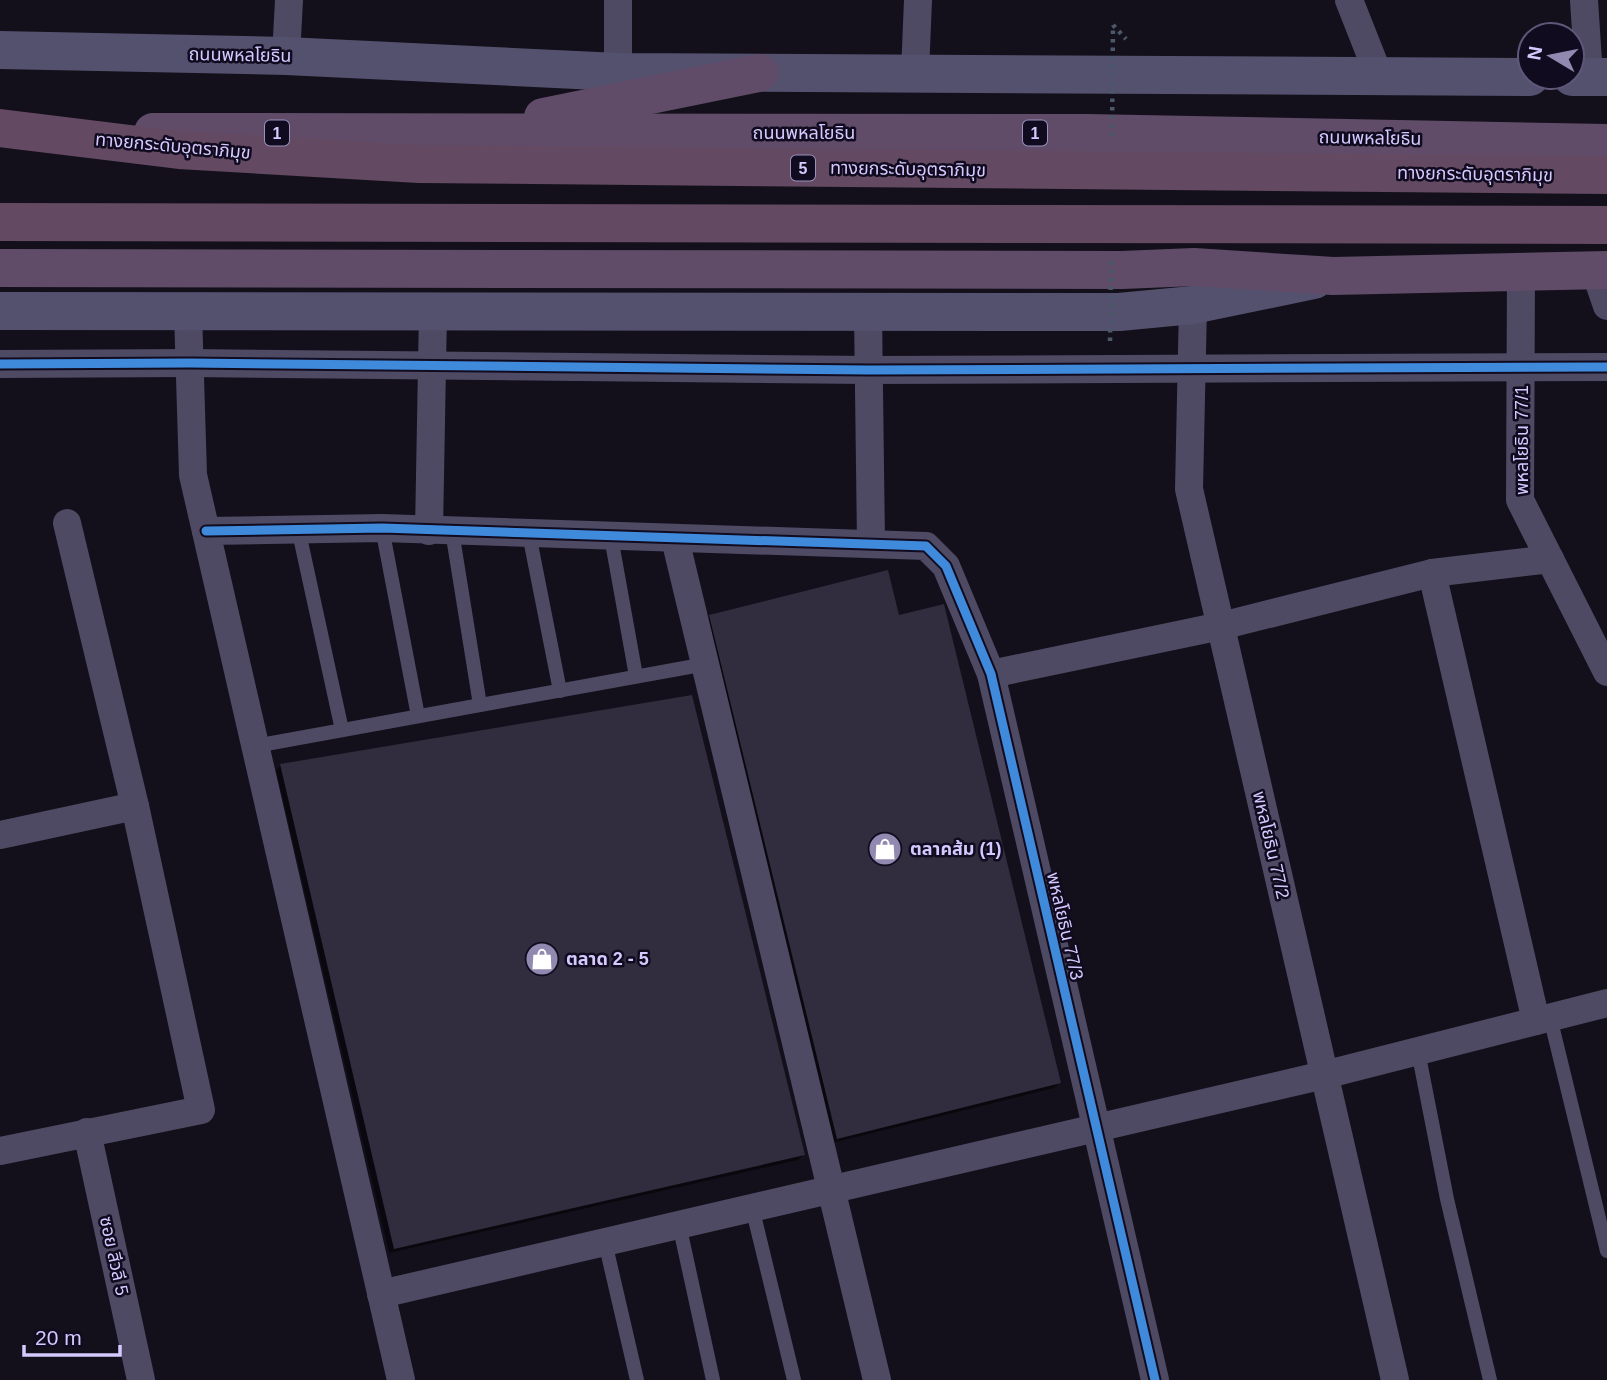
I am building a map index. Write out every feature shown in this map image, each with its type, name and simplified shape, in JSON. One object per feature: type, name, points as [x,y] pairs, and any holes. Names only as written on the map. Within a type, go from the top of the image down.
[{"type":"highway","points":[[462,134],[759,73]]},
{"type":"highway","name":"ถนนพหลโยธิน","points":[[0,129],[462,134],[1087,132],[1607,144]]},
{"type":"highway","name":"ทางยกระดับอุตราภิมุข","points":[[0,129],[179,150],[419,164],[1607,175]]},
{"type":"highway","points":[[0,222],[1607,225]]},
{"type":"highway","points":[[0,268],[1122,270],[1194,267],[1333,276],[1521,272],[1603,282]]},
{"type":"main road","name":"ถนนพหลโยธิน","points":[[0,50],[286,56],[618,72],[1516,77]]},
{"type":"main road","points":[[0,311],[1119,312],[1193,305],[1333,276]]},
{"type":"street","points":[[286,56],[289,0]]},
{"type":"street","points":[[618,0],[618,72]]},
{"type":"street","points":[[915,73],[918,0]]},
{"type":"street","points":[[1349,0],[1379,76]]},
{"type":"street","points":[[1584,0],[1589,77]]},
{"type":"street","name":"พหลโยธิน 77/1","points":[[1521,272],[1520,500],[1607,673]]},
{"type":"street","name":"พหลโยธิน 77/2","points":[[1193,305],[1189,489],[1395,1380]]},
{"type":"street","points":[[188,312],[193,475],[401,1380]]},
{"type":"street","points":[[433,312],[431,364],[440,531]]},
{"type":"street","points":[[868,312],[871,543]]},
{"type":"street","points":[[0,364],[431,364],[869,370],[1607,367]]},
{"type":"street","points":[[0,1151],[201,1110],[135,806],[67,523]]},
{"type":"street","name":"พหลโยธิน 77/3","points":[[206,531],[382,528],[926,546],[946,566],[991,674],[1154,1380]]},
{"type":"street","points":[[675,539],[877,1380]]},
{"type":"street","points":[[991,674],[1221,626],[1432,573],[1550,558]]},
{"type":"street","points":[[1432,573],[1543,1019]]},
{"type":"street","points":[[0,835],[135,806]]},
{"type":"street","points":[[381,1294],[1324,1075],[1607,1003]]},
{"type":"street","name":"ซอย สีวลี 5","points":[[87,1132],[141,1380]]},
{"type":"lane","points":[[298,528],[342,730]]},
{"type":"lane","points":[[382,528],[418,716]]},
{"type":"lane","points":[[440,531],[480,705]]},
{"type":"lane","points":[[529,534],[560,691]]},
{"type":"lane","points":[[611,537],[636,676]]},
{"type":"lane","points":[[255,746],[706,664]]},
{"type":"lane","points":[[1543,1019],[1607,1251]]},
{"type":"lane","points":[[1418,1051],[1447,1199],[1490,1380]]},
{"type":"lane","points":[[752,1208],[793,1380]]},
{"type":"lane","points":[[679,1224],[713,1380]]},
{"type":"lane","points":[[605,1242],[637,1380]]},
{"type":"building","name":"ตลาคส้ม (1)","points":[[888,570],[899,615],[944,604],[1061,1083],[837,1139],[709,615]]},
{"type":"building","name":"ตลาด 2 - 5","points":[[692,695],[805,1155],[394,1249],[280,764]]},
{"type":"cycle path","points":[[0,364],[189,363],[869,370],[1607,367]]},
{"type":"cycle path","points":[[206,531],[382,528],[926,546],[946,566],[991,674],[1155,1380]]},
{"type":"place","name":"ตลาคส้ม (1)","points":[[885,849]]},
{"type":"place","name":"ตลาด 2 - 5","points":[[542,959]]}]
